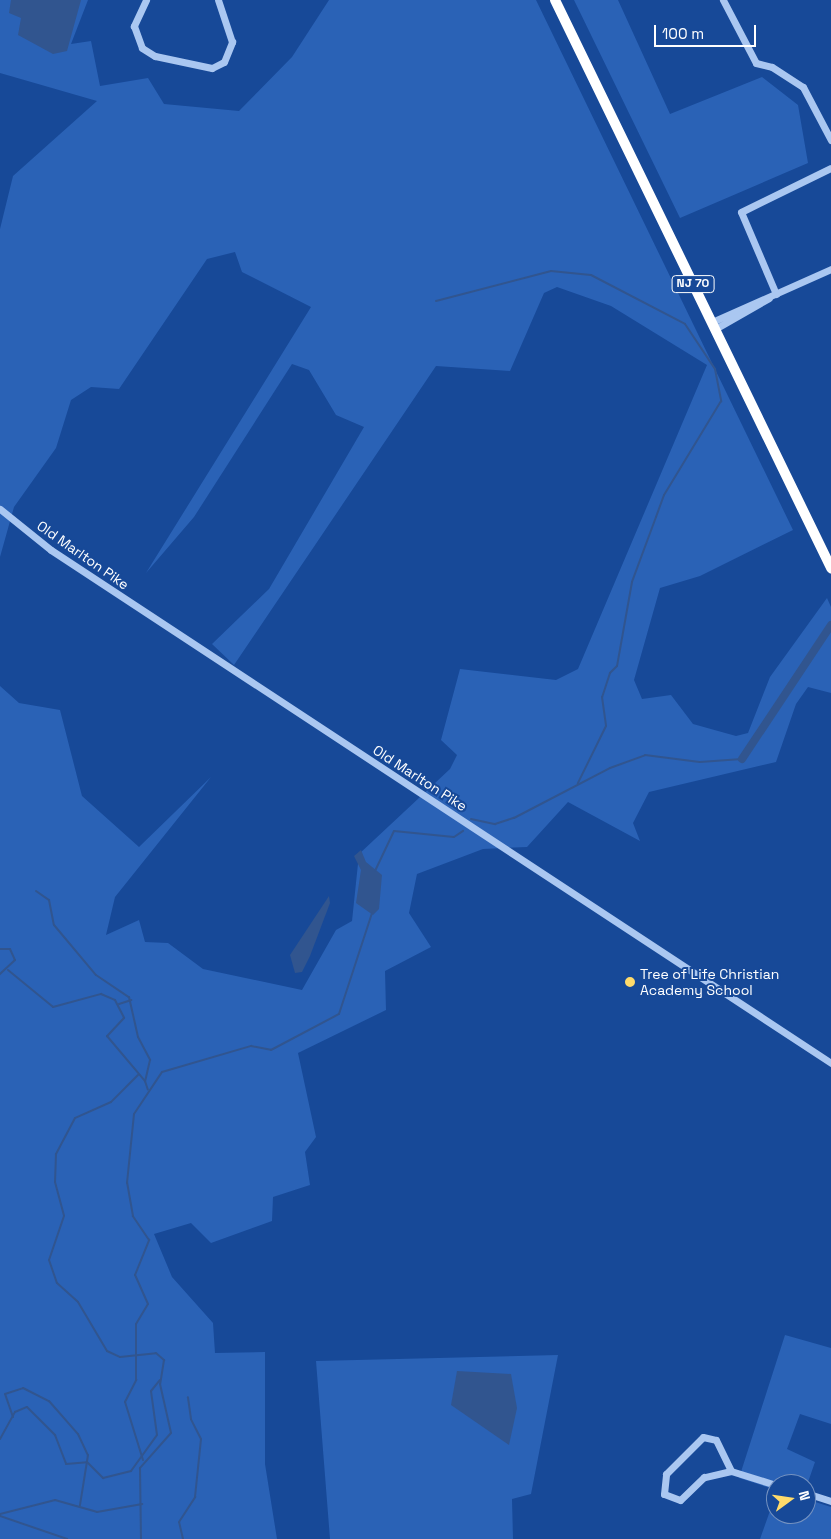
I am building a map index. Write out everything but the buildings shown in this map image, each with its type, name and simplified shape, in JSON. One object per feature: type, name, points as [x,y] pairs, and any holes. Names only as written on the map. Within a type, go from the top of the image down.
[{"type":"highway","name":"NJ 70","points":[[555,0],[831,568]]},
{"type":"street","points":[[146,0],[134,26],[142,48],[156,56],[212,68],[224,62],[232,42],[218,0]]},
{"type":"street","points":[[723,0],[756,63],[803,87],[831,140]]},
{"type":"street","points":[[773,296],[741,212],[831,168]]},
{"type":"street","points":[[713,326],[831,270]]},
{"type":"street","name":"Old Marlton Pike","points":[[0,509],[51,550],[831,1063]]},
{"type":"street","points":[[731,1472],[716,1440],[703,1438],[666,1474],[664,1494],[680,1500],[704,1477],[731,1472],[766,1482]]},
{"type":"street","points":[[816,1496],[831,1501]]},
{"type":"shaded area","points":[[0,0],[88,0],[71,44],[91,41],[100,86],[148,78],[164,104],[239,111],[292,57],[329,0],[536,0],[793,530],[700,576],[660,588],[634,680],[642,699],[671,695],[693,724],[736,736],[748,733],[770,677],[827,598],[831,607],[831,693],[808,687],[796,704],[776,762],[649,792],[633,823],[640,841],[568,802],[527,847],[483,849],[417,874],[409,913],[431,947],[385,971],[386,1010],[298,1053],[316,1137],[305,1152],[310,1185],[273,1197],[272,1221],[211,1243],[191,1223],[154,1234],[172,1277],[213,1323],[215,1353],[265,1352],[265,1464],[277,1539],[0,1539],[0,686],[19,703],[60,710],[82,796],[139,847],[211,777],[115,897],[106,935],[139,920],[145,942],[168,943],[203,969],[302,990],[336,930],[352,921],[359,854],[450,769],[457,755],[441,740],[460,669],[556,680],[578,669],[707,365],[611,306],[557,287],[544,293],[510,371],[436,366],[234,665],[212,644],[269,589],[364,427],[336,415],[309,370],[292,364],[194,517],[146,573],[311,307],[242,272],[235,252],[207,259],[119,389],[91,387],[71,400],[56,448],[14,507],[0,557],[0,229],[13,176],[97,101],[0,73]]},
{"type":"shaded area","points":[[11,0],[81,0],[67,51],[53,54],[18,35],[21,18],[9,13]]},
{"type":"shaded area","points":[[574,0],[618,0],[670,114],[762,77],[798,105],[808,163],[680,218]]},
{"type":"shaded area","points":[[361,850],[366,862],[382,875],[379,909],[373,915],[356,903],[361,870],[354,856]]},
{"type":"shaded area","points":[[329,896],[330,903],[310,956],[302,972],[295,973],[290,955]]},
{"type":"shaded area","points":[[785,1335],[831,1348],[831,1424],[800,1414],[787,1449],[815,1462],[811,1474],[766,1474],[766,1487],[739,1478]]},
{"type":"shaded area","points":[[558,1355],[531,1494],[512,1499],[513,1539],[330,1539],[316,1361]]},
{"type":"shaded area","points":[[457,1371],[511,1374],[517,1408],[509,1445],[451,1405]]},
{"type":"shaded area","points":[[816,1502],[831,1507],[831,1539],[760,1539],[766,1522],[766,1524],[816,1524]]},
{"type":"waterway","points":[[436,301],[551,271],[591,275],[685,324],[715,369],[721,401],[664,495],[632,582],[617,666],[610,673],[602,697],[606,726],[578,783]]},
{"type":"waterway","points":[[742,759],[831,625]]},
{"type":"waterway","points":[[471,819],[495,824],[514,818],[610,768],[645,755],[700,762],[742,759]]},
{"type":"waterway","points":[[375,871],[394,831],[454,837],[463,831]]},
{"type":"waterway","points":[[36,891],[49,900],[54,925],[96,975],[129,997],[138,1037],[150,1060],[145,1081]]},
{"type":"waterway","points":[[143,1460],[125,1402],[136,1380],[136,1324],[148,1304],[135,1275],[149,1240],[133,1216],[127,1183],[134,1114],[162,1072],[251,1046],[271,1050],[339,1014],[372,913]]},
{"type":"waterway","points":[[0,949],[10,949],[15,960],[0,974]]},
{"type":"waterway","points":[[8,970],[53,1007],[101,994],[115,1000],[124,1018],[107,1036],[145,1081],[148,1090]]},
{"type":"waterway","points":[[119,1004],[131,1000]]},
{"type":"waterway","points":[[138,1075],[111,1102],[75,1118],[56,1154],[55,1182],[64,1216],[49,1260],[57,1283],[78,1302],[107,1351],[120,1357],[156,1353],[164,1360],[160,1384],[171,1433],[140,1468],[141,1539]]},
{"type":"waterway","points":[[87,1462],[103,1478],[131,1471],[157,1435],[151,1391],[160,1380]]},
{"type":"waterway","points":[[13,1417],[5,1394],[23,1388],[49,1401],[78,1434],[88,1455],[80,1505]]},
{"type":"waterway","points":[[183,1539],[179,1522],[195,1497],[201,1439],[191,1419],[188,1397]]},
{"type":"waterway","points":[[0,1439],[15,1412],[27,1407],[55,1435],[66,1464],[87,1462]]},
{"type":"waterway","points":[[0,1514],[55,1500],[97,1512],[142,1504]]},
{"type":"waterway","points":[[0,1516],[67,1539]]},
{"type":"place","name":"Tree of Life Christian Academy School","points":[[630,982]]}]
